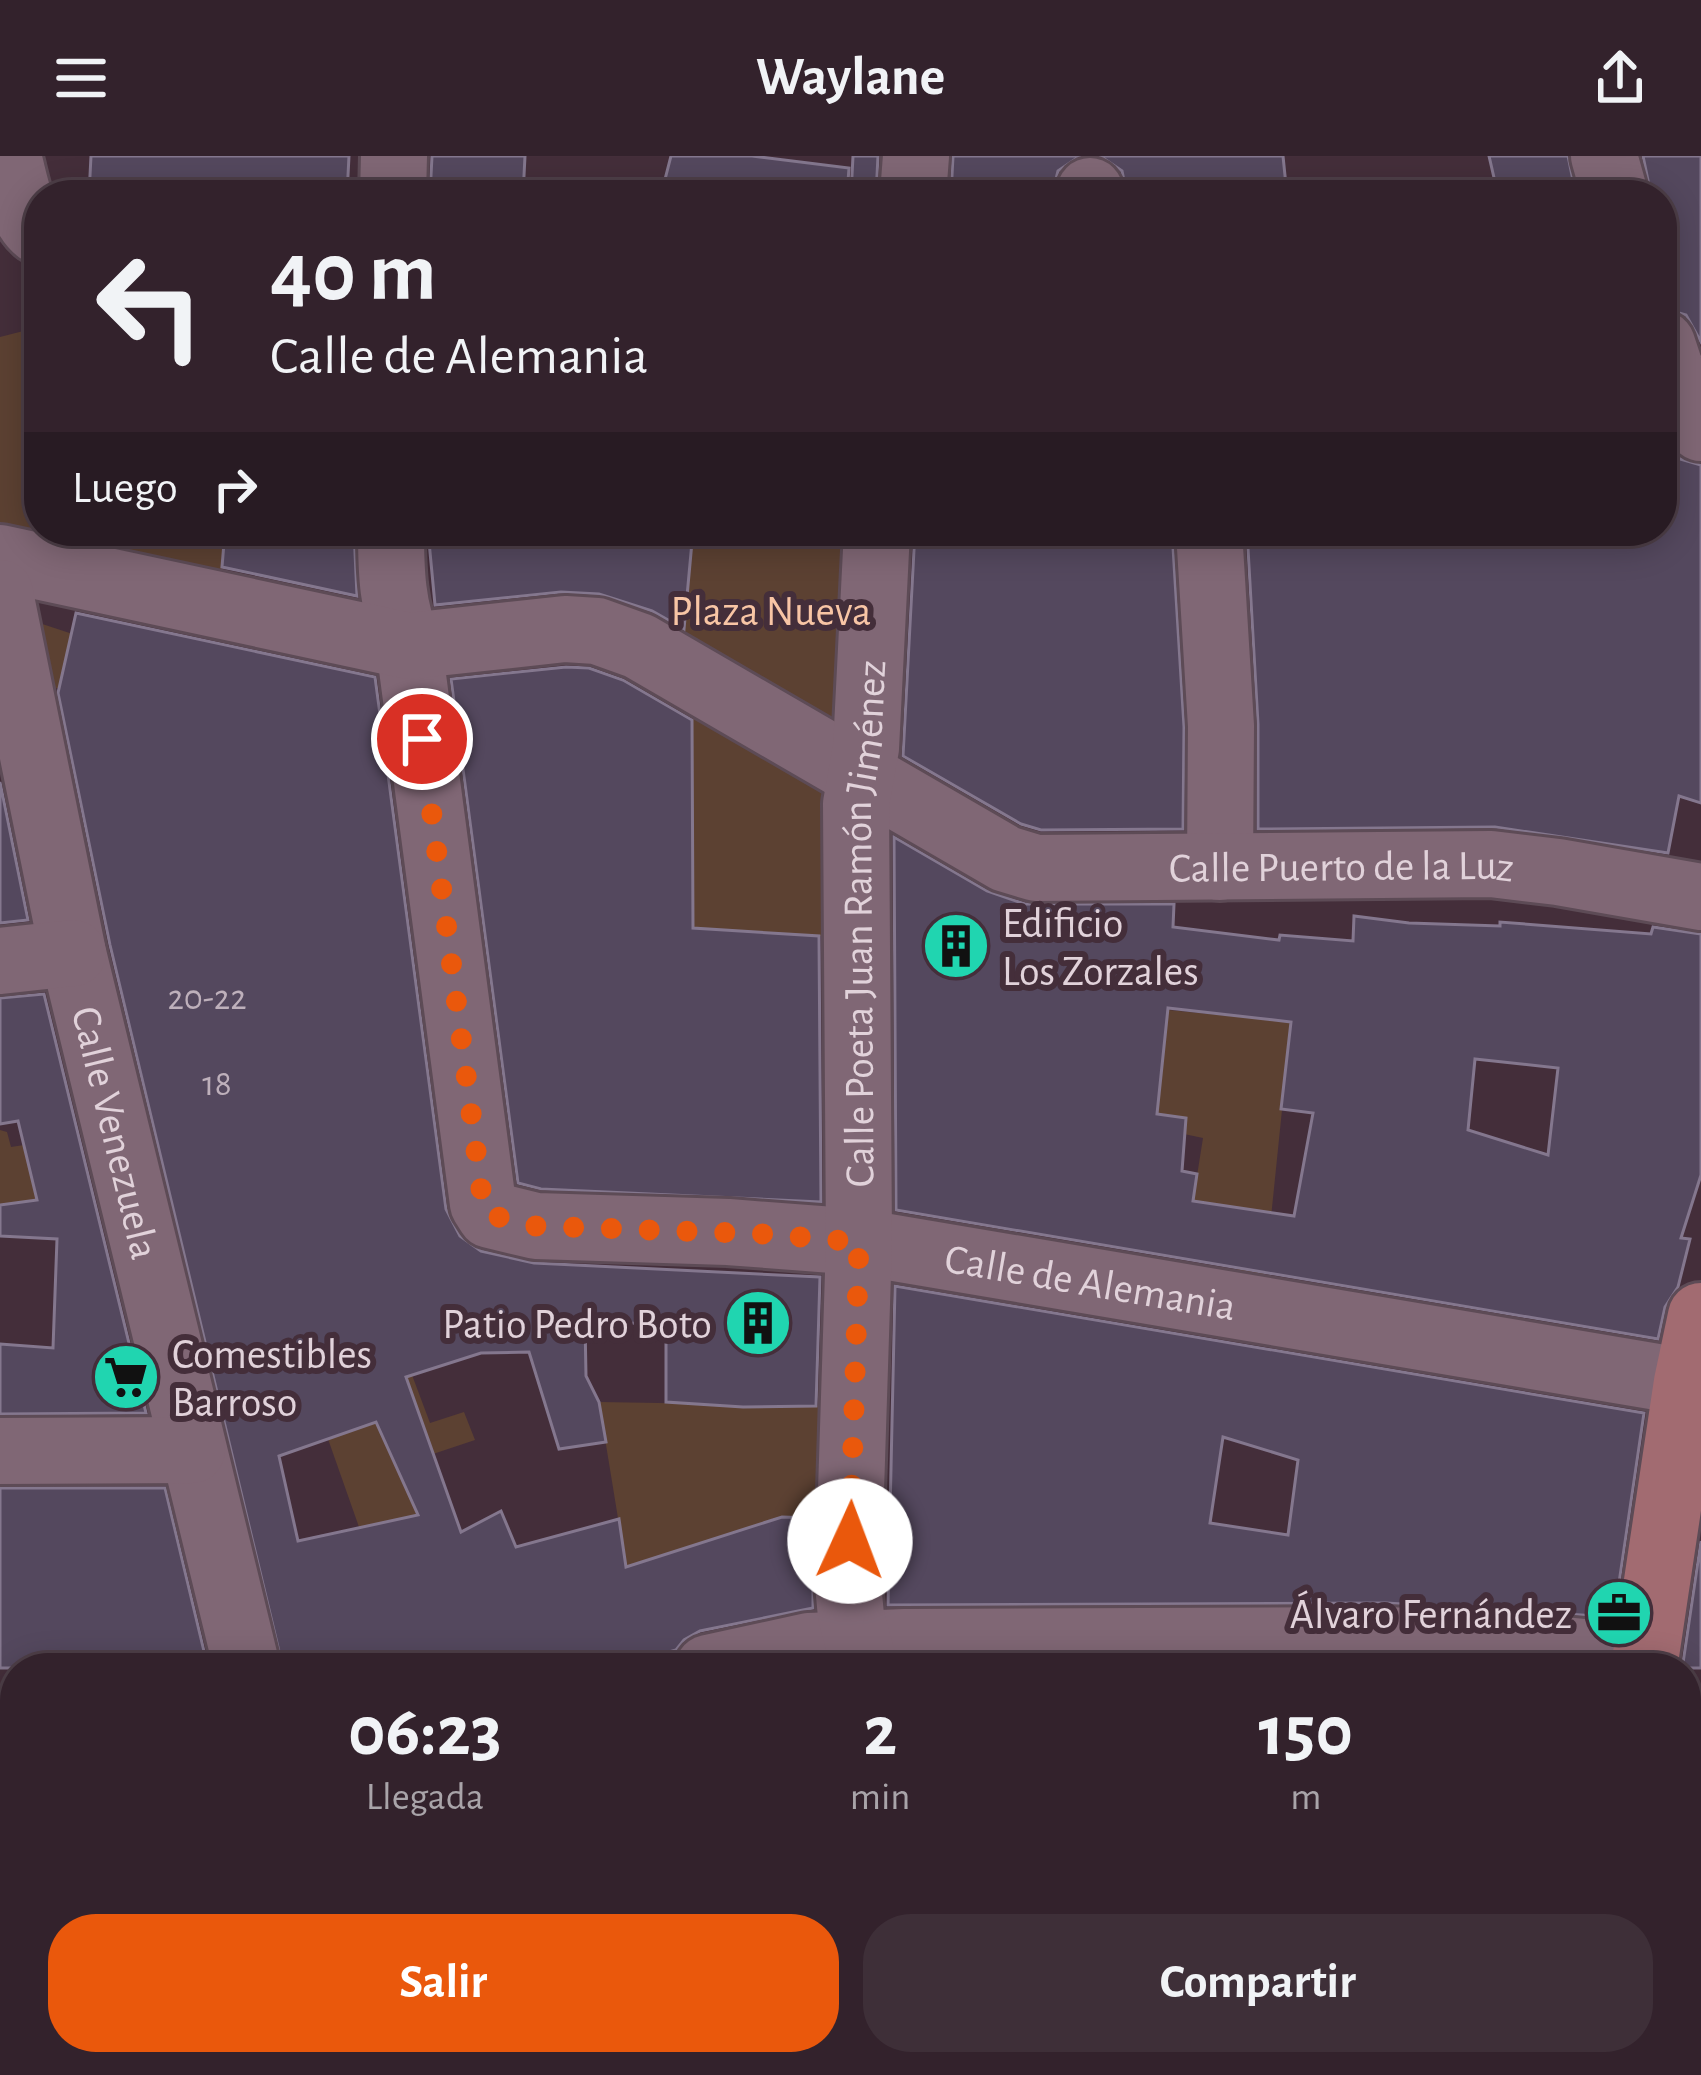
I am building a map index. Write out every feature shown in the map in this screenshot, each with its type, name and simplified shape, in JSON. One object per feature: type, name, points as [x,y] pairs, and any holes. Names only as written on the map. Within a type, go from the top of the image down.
[{"type":"main road","points":[[1647,1653],[1701,1316]]},
{"type":"street","points":[[8,156],[24,209]]},
{"type":"street","points":[[1677,384],[1701,428]]},
{"type":"street","points":[[393,546],[396,611],[409,646]]},
{"type":"street","name":"Calle Poeta Juan Ramón Jiménez","points":[[860,1653],[848,1584],[859,1242],[856,804],[866,748],[877,546]]},
{"type":"street","points":[[1210,546],[1221,726],[1220,867]]},
{"type":"street","name":"Calle Puerto de la Luz","points":[[0,558],[409,646],[565,629],[614,635],[1021,865],[1117,871],[1491,864],[1701,897]]},
{"type":"street","name":"Calle Venezuela","points":[[0,593],[73,953],[243,1653]]},
{"type":"street","name":"Calle de Alemania","points":[[409,646],[483,1204],[490,1215],[536,1226],[859,1242],[1694,1380]]},
{"type":"street","points":[[0,962],[73,953]]},
{"type":"street","points":[[0,1451],[193,1450]]},
{"type":"street","points":[[959,1653],[1386,1640],[1573,1653]]},
{"type":"street","points":[[777,1653],[809,1646],[845,1653]]},
{"type":"green space","points":[[24,331],[24,542],[0,538],[0,337]]},
{"type":"green space","points":[[44,546],[224,546],[221,578]]},
{"type":"green space","name":"Plaza Nueva","points":[[692,546],[856,546],[843,714],[829,718],[682,648]]},
{"type":"green space","points":[[30,620],[94,641],[59,688],[39,690]]},
{"type":"green space","name":"Plaza Nueva","points":[[692,710],[830,793],[831,937],[693,928]]},
{"type":"green space","points":[[1168,1010],[1291,1022],[1265,1276],[1237,1272],[1240,1240],[1193,1201],[1203,1138],[1184,1134],[1185,1118],[1157,1114]]},
{"type":"green space","points":[[0,1130],[7,1132],[11,1147],[24,1145],[37,1199],[0,1205]]},
{"type":"green space","points":[[412,1375],[430,1423],[464,1412],[475,1440],[433,1454],[406,1377]]},
{"type":"green space","points":[[599,1402],[835,1406],[839,1518],[784,1518],[626,1567]]},
{"type":"green space","points":[[378,1421],[420,1520],[365,1544],[328,1439]]},
{"type":"building","points":[[91,156],[349,156],[348,180],[90,180]]},
{"type":"building","points":[[432,156],[525,156],[524,180],[431,180]]},
{"type":"building","points":[[671,156],[752,156],[849,168],[848,180],[665,180]]},
{"type":"building","points":[[853,156],[878,156],[877,180],[852,180]]},
{"type":"building","points":[[953,156],[1080,156],[1058,171],[1056,180],[952,180]]},
{"type":"building","points":[[1100,156],[1283,156],[1285,180],[1124,180],[1122,171]]},
{"type":"building","points":[[1489,156],[1568,156],[1573,180],[1495,180]]},
{"type":"building","points":[[1643,156],[1701,156],[1701,342],[1686,315],[1677,312],[1677,180],[1648,180]]},
{"type":"building","points":[[1677,455],[1701,465],[1701,803],[1679,796],[1668,853],[1495,827],[1258,829],[1258,724],[1248,546],[1677,546]]},
{"type":"building","points":[[224,546],[355,546],[357,596],[222,567]]},
{"type":"building","points":[[429,546],[692,546],[684,629],[652,611],[599,594],[561,592],[435,605]]},
{"type":"building","points":[[914,546],[1173,546],[1184,727],[1183,829],[1041,830],[1021,824],[903,756]]},
{"type":"building","points":[[76,613],[375,677],[446,1209],[460,1236],[481,1251],[534,1263],[820,1277],[816,1406],[666,1402],[666,1324],[585,1322],[586,1376],[599,1402],[606,1442],[559,1449],[529,1352],[481,1353],[406,1377],[461,1532],[501,1511],[516,1547],[619,1519],[626,1567],[782,1517],[813,1518],[813,1608],[700,1631],[665,1653],[279,1653],[110,945],[58,693]],"holes":[[[376,1422],[418,1515],[298,1541],[279,1456]]]},
{"type":"building","points":[[589,668],[623,680],[692,720],[693,928],[819,936],[821,1202],[541,1189],[518,1183],[451,679]]},
{"type":"building","points":[[0,782],[28,920],[0,923]]},
{"type":"building","points":[[894,837],[987,891],[1025,904],[1174,904],[1173,927],[1279,940],[1280,935],[1353,941],[1354,916],[1409,923],[1500,926],[1500,922],[1651,934],[1653,927],[1701,934],[1701,1175],[1681,1238],[1690,1239],[1678,1287],[1665,1307],[1658,1339],[896,1210]],"holes":[[[1168,1008],[1291,1022],[1281,1109],[1313,1113],[1294,1216],[1193,1201],[1197,1174],[1182,1171],[1186,1118],[1157,1114]],[[1475,1059],[1558,1068],[1548,1155],[1468,1130]]]},
{"type":"building","points":[[44,994],[146,1413],[0,1414],[0,1344],[53,1348],[57,1239],[0,1236],[0,1205],[37,1200],[18,1121],[0,1124],[0,998]]},
{"type":"building","points":[[895,1286],[1644,1413],[1614,1617],[1386,1603],[888,1605]],"holes":[[[1223,1437],[1298,1460],[1288,1535],[1210,1523]]]},
{"type":"building","points":[[0,1488],[165,1488],[204,1653],[0,1653]]},
{"type":"building","points":[[1701,1541],[1701,1653],[1684,1653]]},
{"type":"place","name":"Edificio Los Zorzales","points":[[956,946]]},
{"type":"place","name":"Patio Pedro Boto","points":[[758,1323]]},
{"type":"place","name":"Comestibles Barroso","points":[[126,1377]]},
{"type":"place","name":"Álvaro Fernández","points":[[1619,1613]]},
{"type":"route","points":[[422,739],[483,1204],[490,1215],[536,1226],[859,1242],[850,1541]]}]
